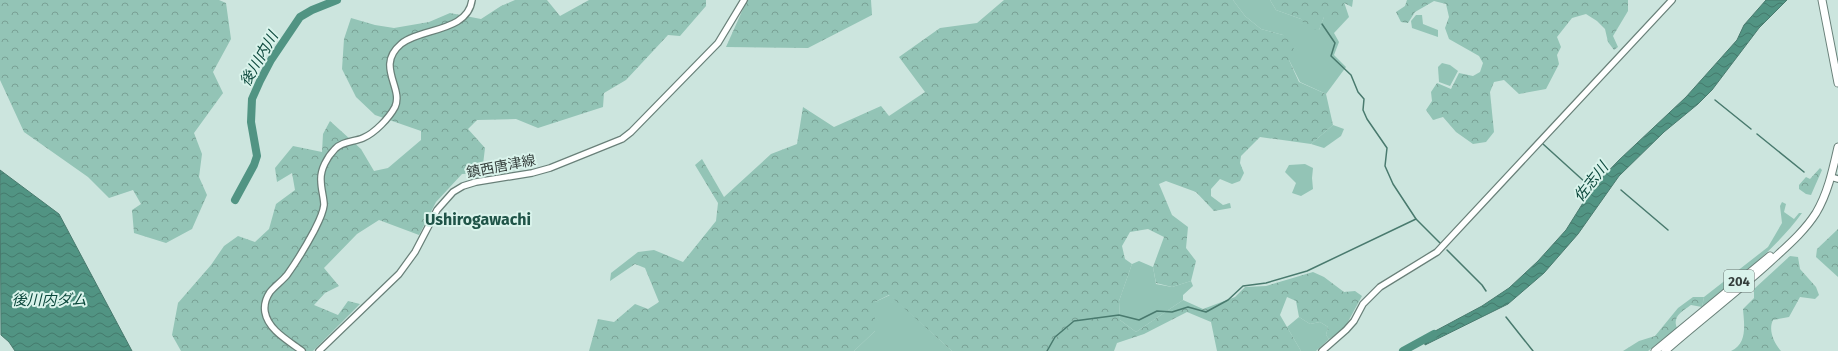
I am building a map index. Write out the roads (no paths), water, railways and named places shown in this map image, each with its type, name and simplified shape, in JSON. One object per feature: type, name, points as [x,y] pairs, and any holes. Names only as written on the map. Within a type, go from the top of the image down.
[{"type":"highway","points":[[1822,0],[1838,83]]},
{"type":"highway","name":"204","points":[[1655,351],[1779,248],[1818,206],[1835,178],[1838,147]]},
{"type":"highway","name":"204","points":[[1665,351],[1741,288],[1782,251],[1805,227],[1816,212],[1818,206]]},
{"type":"street","points":[[302,351],[273,328],[267,321],[265,311],[266,300],[270,292],[287,275],[321,218],[324,206],[321,180],[323,169],[336,148],[344,143],[372,134],[395,106],[396,95],[390,75],[390,63],[400,44],[410,39],[447,27],[462,18],[469,10],[472,0]]},
{"type":"street","name":"鎮西唐津線","points":[[319,351],[399,274],[409,262],[437,210],[453,192],[463,186],[476,182],[538,172],[622,139],[639,125],[718,43],[744,0]]},
{"type":"street","points":[[1322,351],[1346,330],[1354,321],[1363,304],[1380,287],[1437,252],[1587,89],[1672,0]]},
{"type":"water","points":[[1766,0],[1787,0],[1759,28],[1712,90],[1698,104],[1664,132],[1619,176],[1578,234],[1544,273],[1508,304],[1425,345],[1424,337],[1482,306],[1509,288],[1538,261],[1566,230],[1593,187],[1619,160],[1686,97],[1737,40],[1744,25]]},
{"type":"water","name":"後川内ダム","points":[[0,170],[59,214],[132,351],[15,351],[9,342],[1,335]]},
{"type":"waterway","name":"後川内川","points":[[235,200],[254,165],[257,156],[251,122],[252,99],[260,81],[271,60],[300,17],[312,10],[337,0]]},
{"type":"waterway","points":[[1322,24],[1335,43],[1331,56],[1351,75],[1358,92],[1364,99],[1363,110],[1367,119],[1387,148],[1385,166],[1393,184],[1416,219],[1440,243]]},
{"type":"waterway","points":[[1715,100],[1751,129]]},
{"type":"waterway","points":[[1757,134],[1804,172]]},
{"type":"waterway","points":[[1543,144],[1586,183]]},
{"type":"waterway","points":[[1621,190],[1668,230]]},
{"type":"waterway","points":[[1047,351],[1055,337],[1074,321],[1119,315],[1139,320],[1157,311],[1172,312],[1188,307],[1206,312],[1228,300],[1243,286],[1266,283],[1307,271],[1416,219]]},
{"type":"waterway","points":[[1447,250],[1482,285],[1486,291]]},
{"type":"waterway","points":[[1506,317],[1533,351]]},
{"type":"waterway","name":"佐志川","points":[[1403,351],[1434,334]]},
{"type":"district","name":"Ushirogawachi","points":[[478,219]]}]
